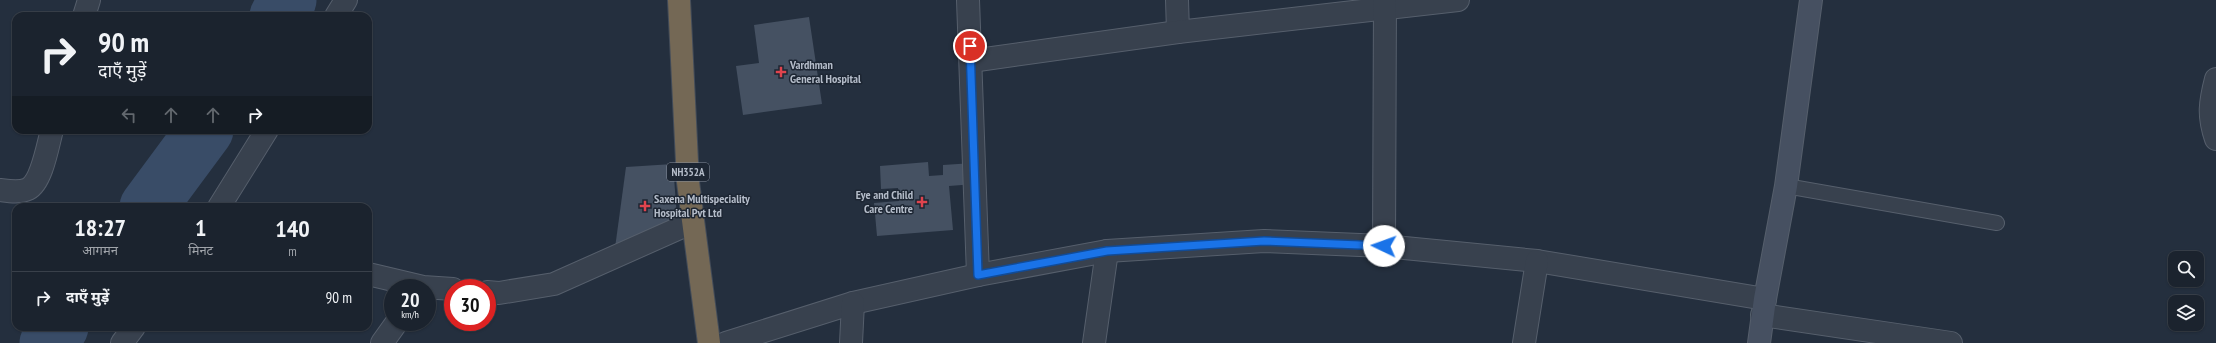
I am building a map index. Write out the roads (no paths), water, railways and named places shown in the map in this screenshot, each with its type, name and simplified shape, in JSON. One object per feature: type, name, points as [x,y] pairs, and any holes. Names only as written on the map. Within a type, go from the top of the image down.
[{"type":"highway","name":"NH352A","points":[[679,0],[688,182],[709,343]]},
{"type":"main road","points":[[1759,343],[1786,186],[1811,0]]},
{"type":"street","points":[[85,12],[89,0]]},
{"type":"street","points":[[338,12],[346,0]]},
{"type":"street","points":[[968,0],[978,275]]},
{"type":"street","points":[[1177,0],[1178,32]]},
{"type":"street","points":[[971,62],[1385,4],[1458,0]]},
{"type":"street","points":[[1384,246],[1385,4]]},
{"type":"street","points":[[2216,79],[2211,100],[2210,123],[2216,139]]},
{"type":"street","points":[[0,190],[18,191],[28,189],[33,184],[41,171],[51,134]]},
{"type":"street","points":[[221,203],[264,134]]},
{"type":"street","points":[[496,293],[554,284],[693,222]]},
{"type":"street","points":[[726,343],[853,303],[978,275],[1107,251],[1264,241],[1384,246],[1537,262],[1951,343]]},
{"type":"street","points":[[1094,343],[1107,251]]},
{"type":"street","points":[[1524,343],[1537,262]]},
{"type":"street","points":[[372,275],[389,279]]},
{"type":"street","points":[[851,343],[853,303]]},
{"type":"street","points":[[122,343],[131,331]]},
{"type":"street","points":[[382,343],[391,331]]},
{"type":"lane","points":[[1786,186],[1996,223]]},
{"type":"waterway","points":[[280,12],[288,0]]},
{"type":"waterway","points":[[151,203],[202,134]]},
{"type":"waterway","points":[[48,343],[57,331]]},
{"type":"place","name":"Vardhman General Hospital","points":[[781,72]]},
{"type":"place","name":"Eye and Child Care Centre","points":[[922,202]]},
{"type":"place","name":"Saxena Multispeciality Hospital Pvt Ltd","points":[[645,206]]}]
